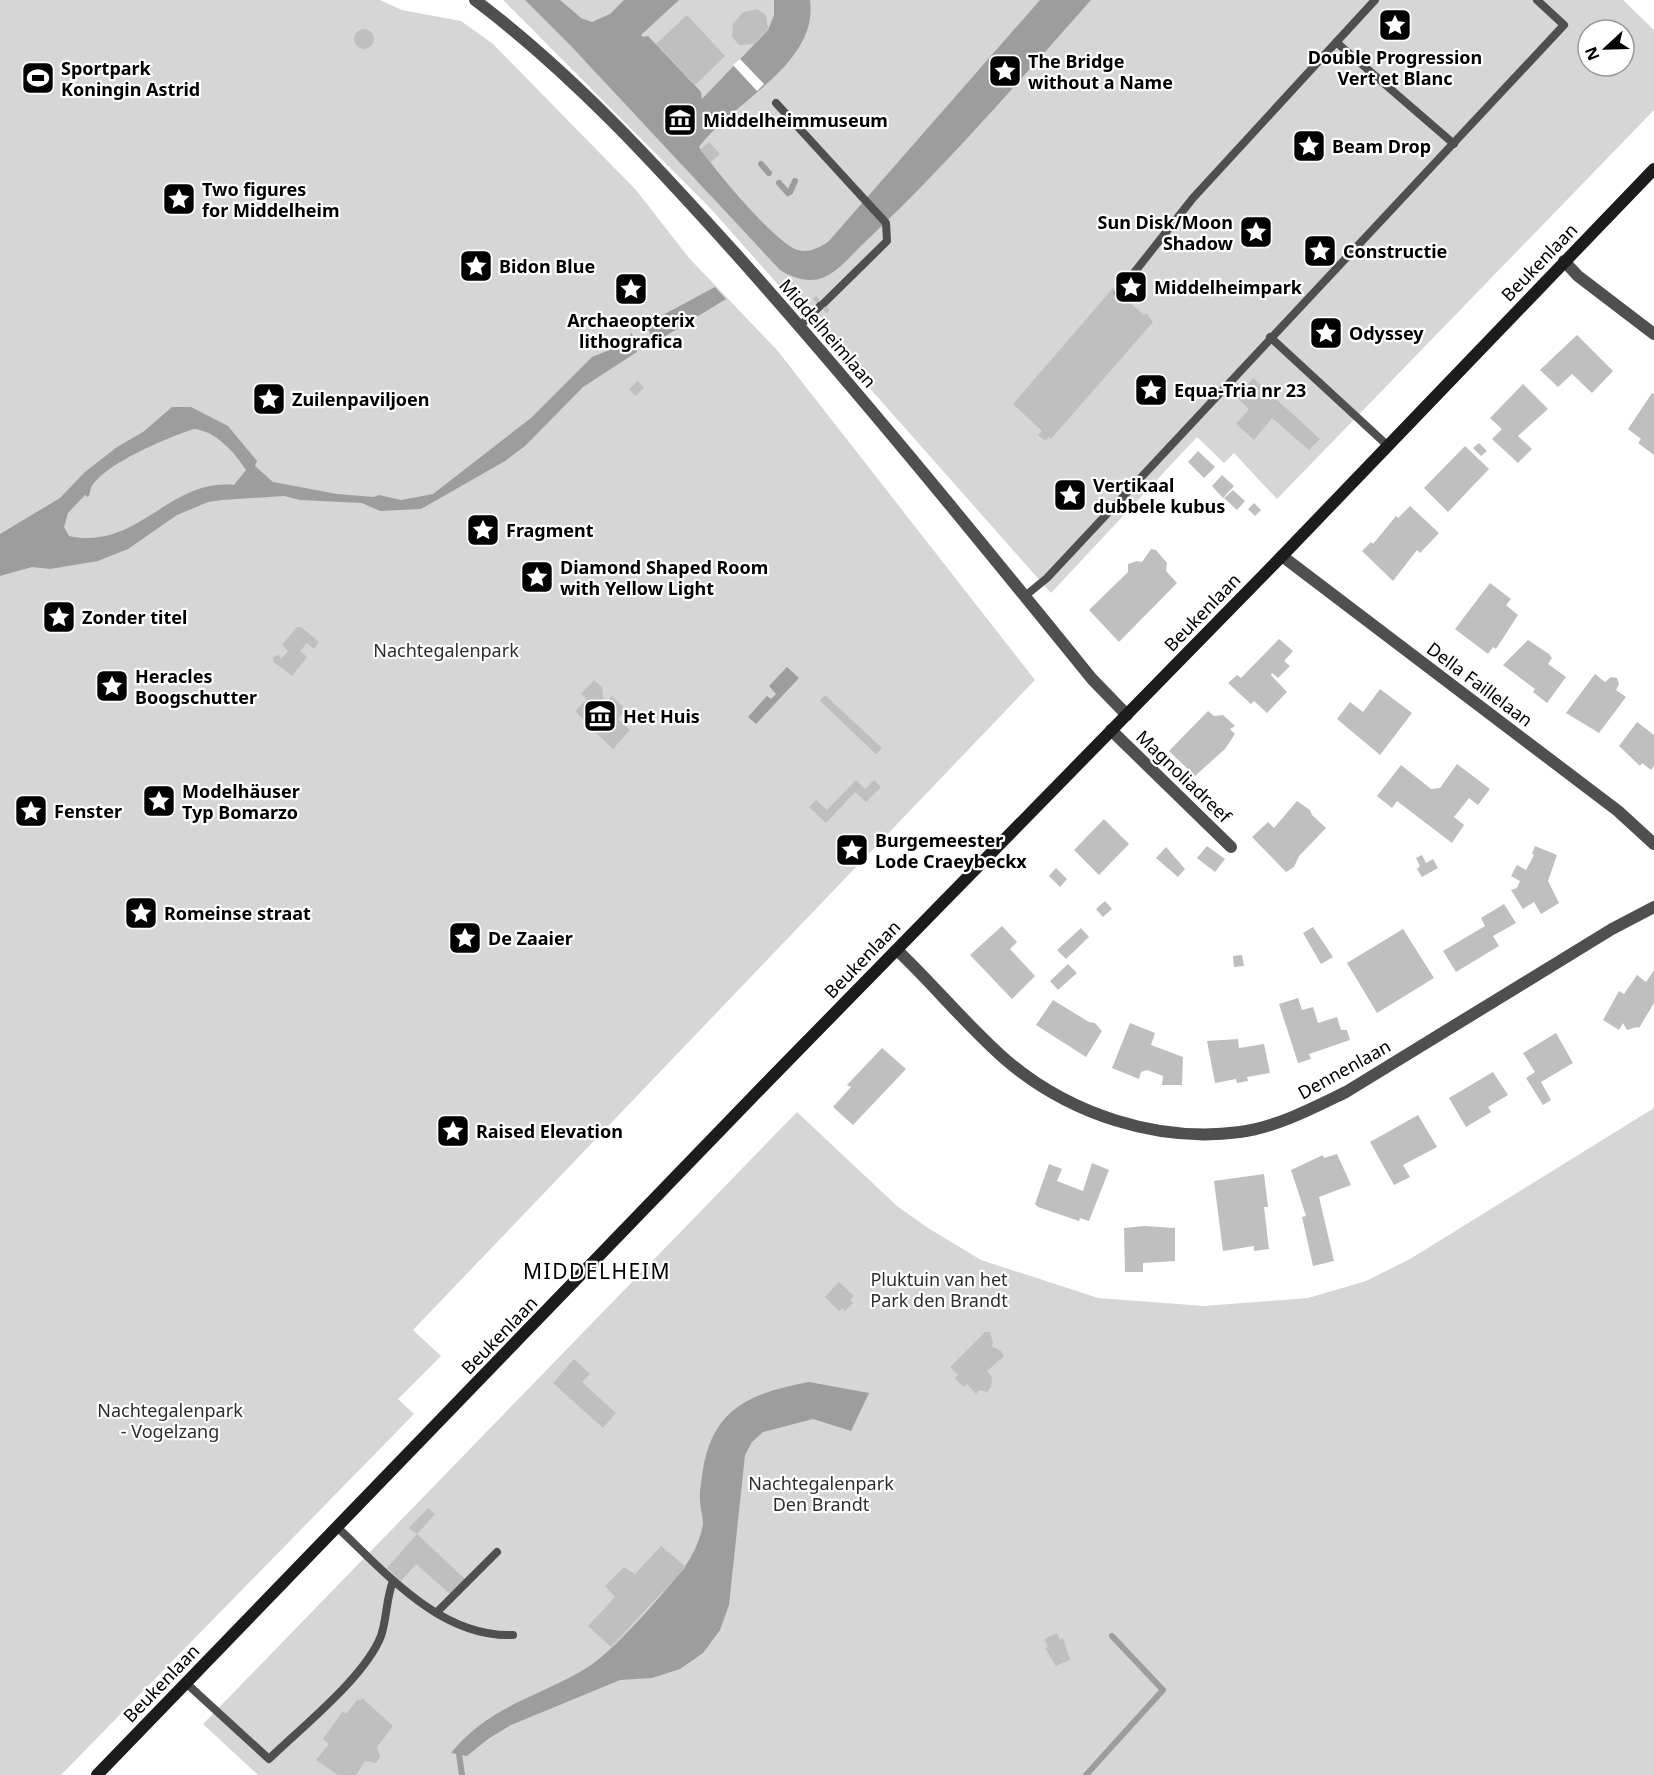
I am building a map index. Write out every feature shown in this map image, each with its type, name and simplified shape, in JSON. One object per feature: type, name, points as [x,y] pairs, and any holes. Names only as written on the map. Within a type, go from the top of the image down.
[{"type":"street","name":"Middelheimlaan","points":[[475,0],[514,30],[619,128],[800,326],[1092,679],[1126,715]]},
{"type":"street","name":"Beukenlaan","points":[[97,1775],[1282,556],[1654,169]]},
{"type":"street","points":[[1564,261],[1578,276],[1654,334]]},
{"type":"street","name":"Della Faillelaan","points":[[1282,556],[1608,804],[1654,844]]},
{"type":"street","name":"Magnoliadreef","points":[[1111,730],[1231,847]]},
{"type":"street","name":"Dennenlaan","points":[[897,950],[982,1039],[1047,1090],[1091,1112],[1141,1128],[1186,1133],[1240,1132],[1305,1112],[1347,1092],[1612,929],[1654,907]]},
{"type":"lane","points":[[1118,293],[1193,198],[1375,0]]},
{"type":"lane","points":[[1025,596],[1047,578],[1564,25],[1537,0]]},
{"type":"lane","points":[[1336,42],[1454,144]]},
{"type":"lane","points":[[776,103],[867,199],[886,223],[887,241],[800,326]]},
{"type":"lane","points":[[1270,337],[1387,445]]},
{"type":"lane","points":[[338,1528],[393,1581],[436,1613],[477,1630],[498,1636],[513,1635]]},
{"type":"lane","points":[[436,1613],[497,1552]]},
{"type":"lane","points":[[186,1683],[269,1759],[366,1663],[381,1635],[385,1606],[393,1581]]},
{"type":"green space","name":"Nachtegalenpark","points":[[0,0],[380,0],[402,10],[461,21],[493,44],[636,190],[689,258],[777,350],[1035,680],[413,1330],[441,1356],[398,1399],[414,1414],[61,1775],[0,1775]]},
{"type":"green space","name":"Middelheimpark","points":[[503,0],[1623,0],[1654,30],[1654,110],[1277,499],[1234,453],[1224,463],[1197,437],[1051,593],[711,209]]},
{"type":"green space","name":"Nachtegalenpark Den Brandt","points":[[1654,1108],[1654,1775],[258,1775],[203,1724],[797,1112],[897,1206],[981,1260],[1098,1298],[1204,1306],[1308,1298],[1366,1281],[1410,1259]]},
{"type":"shaded area","points":[[525,0],[560,0],[581,18],[592,22],[610,14],[624,0],[679,0],[641,35],[648,36],[701,92],[702,99],[768,30],[774,15],[774,0],[810,0],[809,23],[801,44],[788,63],[714,130],[699,147],[731,188],[761,221],[788,245],[806,251],[828,242],[1040,0],[1091,0],[981,124],[894,214],[838,269],[825,277],[809,280],[793,277],[780,270],[570,45]]},
{"type":"shaded area","points":[[715,287],[726,299],[654,343],[646,324]]},
{"type":"shaded area","points":[[632,333],[637,352],[583,387],[525,446],[505,461],[421,509],[380,511],[362,503],[300,500],[284,496],[208,502],[177,515],[128,549],[98,561],[50,569],[32,567],[0,576],[0,534],[60,498],[85,472],[117,447],[143,432],[172,407],[191,407],[228,426],[257,461],[255,466],[273,482],[337,494],[374,497],[379,495],[401,500],[433,494],[531,418],[592,357],[619,346]],"holes":[[[194,429],[224,444],[246,470],[234,485],[211,486],[190,492],[134,525],[115,533],[93,538],[69,536],[64,527],[68,513],[85,495],[88,497],[91,488],[109,470],[138,452],[169,438]]]},
{"type":"shaded area","points":[[787,667],[799,678],[756,724],[748,717],[767,696],[771,699],[776,694],[769,686]]},
{"type":"shaded area","points":[[809,1382],[869,1393],[851,1431],[813,1419],[763,1432],[752,1442],[745,1455],[729,1605],[720,1630],[703,1653],[680,1669],[652,1678],[620,1680],[511,1725],[488,1739],[467,1756],[451,1753],[482,1723],[516,1703],[588,1667],[624,1636],[683,1569],[696,1548],[703,1524],[700,1489],[703,1469],[708,1448],[716,1430],[726,1417],[753,1398],[770,1391]]},
{"type":"pier","name":"The Bridge without a Name","points":[[995,57],[1019,80],[1015,85],[991,61]]},
{"type":"pier","points":[[740,59],[764,84],[757,91],[733,65]]},
{"type":"building","points":[[757,9],[766,15],[768,29],[754,44],[739,45],[732,37],[733,24],[743,12]]},
{"type":"building","points":[[687,15],[725,56],[695,85],[656,44]]},
{"type":"building","points":[[364,29],[371,32],[374,39],[371,46],[364,49],[357,46],[354,39],[357,32]]},
{"type":"building","points":[[709,142],[720,154],[711,162],[700,150]]},
{"type":"building","points":[[1113,288],[1144,315],[1146,313],[1153,322],[1051,439],[1049,437],[1045,441],[1038,435],[1042,431],[1013,404]]},
{"type":"building","points":[[816,296],[830,310],[827,313],[813,299]]},
{"type":"building","points":[[1577,335],[1613,371],[1592,393],[1572,374],[1558,387],[1540,370]]},
{"type":"building","points":[[1253,378],[1320,439],[1309,450],[1272,418],[1254,440],[1236,424],[1249,409],[1236,397]]},
{"type":"building","points":[[638,381],[644,388],[635,396],[629,389]]},
{"type":"building","points":[[1523,384],[1548,409],[1518,436],[1532,449],[1518,463],[1492,439],[1502,429],[1490,418]]},
{"type":"building","points":[[1652,393],[1654,394],[1654,455],[1638,443],[1641,439],[1628,429]]},
{"type":"building","points":[[1479,443],[1487,451],[1481,456],[1473,448]]},
{"type":"building","points":[[1465,446],[1489,469],[1448,512],[1424,488]]},
{"type":"building","points":[[1198,451],[1215,467],[1204,478],[1188,462]]},
{"type":"building","points":[[1222,475],[1234,486],[1223,498],[1212,486]]},
{"type":"building","points":[[1233,490],[1245,501],[1237,510],[1224,498]]},
{"type":"building","points":[[1254,503],[1261,510],[1255,516],[1248,509]]},
{"type":"building","points":[[1410,506],[1439,533],[1420,553],[1417,550],[1393,581],[1362,551],[1371,542],[1373,544],[1396,516],[1398,518]]},
{"type":"building","points":[[1151,549],[1156,550],[1167,563],[1166,571],[1177,583],[1119,642],[1089,610],[1128,572],[1128,564],[1142,562]]},
{"type":"building","points":[[1490,583],[1511,599],[1506,605],[1518,615],[1496,649],[1493,647],[1488,654],[1455,629]]},
{"type":"building","points":[[297,627],[301,627],[319,642],[314,649],[307,643],[300,651],[307,657],[292,676],[274,662],[273,657],[279,655],[281,659],[288,651],[282,645]]},
{"type":"building","points":[[1279,639],[1293,651],[1284,661],[1290,666],[1278,678],[1272,673],[1271,675],[1287,692],[1267,713],[1254,701],[1251,704],[1228,683],[1237,675],[1241,678]]},
{"type":"building","points":[[1528,640],[1549,654],[1552,658],[1548,664],[1566,677],[1547,703],[1533,692],[1535,689],[1503,665]]},
{"type":"building","points":[[1595,674],[1605,682],[1611,677],[1617,678],[1619,684],[1616,690],[1626,697],[1599,733],[1566,713]]},
{"type":"building","name":"Het Huis","points":[[594,680],[602,687],[604,705],[612,696],[626,710],[618,719],[630,730],[613,749],[594,731],[606,719],[587,723],[575,711],[587,699],[581,694]]},
{"type":"building","points":[[1380,689],[1412,713],[1380,755],[1337,719],[1350,702],[1363,712]]},
{"type":"building","points":[[825,695],[882,748],[876,754],[820,701]]},
{"type":"building","points":[[1208,711],[1214,716],[1223,715],[1235,726],[1230,729],[1235,734],[1225,749],[1195,776],[1169,751]]},
{"type":"building","points":[[1637,722],[1654,735],[1654,766],[1651,770],[1642,763],[1640,766],[1619,746]]},
{"type":"building","points":[[1457,764],[1490,789],[1478,805],[1469,798],[1454,817],[1464,825],[1452,843],[1397,801],[1392,808],[1377,796],[1401,765],[1431,789],[1440,788]]},
{"type":"building","points":[[856,780],[865,789],[874,780],[881,787],[866,802],[855,792],[826,823],[809,807],[816,800],[827,810]]},
{"type":"building","points":[[1297,801],[1310,810],[1312,815],[1326,828],[1299,856],[1294,867],[1286,872],[1252,837],[1268,822],[1274,828]]},
{"type":"building","points":[[1104,819],[1129,844],[1099,875],[1074,850]]},
{"type":"building","points":[[1207,846],[1225,859],[1215,872],[1197,858]]},
{"type":"building","points":[[1535,846],[1557,855],[1548,881],[1559,903],[1541,914],[1534,902],[1523,909],[1511,890],[1517,888],[1520,881],[1511,876],[1517,865],[1526,870],[1534,855],[1532,854]]},
{"type":"building","points":[[1166,847],[1185,869],[1178,877],[1156,858]]},
{"type":"building","points":[[1422,855],[1426,863],[1433,859],[1438,868],[1422,877],[1417,869],[1420,866],[1416,858]]},
{"type":"building","points":[[1056,868],[1067,879],[1060,887],[1049,876]]},
{"type":"building","points":[[1105,901],[1112,909],[1103,917],[1096,909]]},
{"type":"building","points":[[1504,904],[1516,923],[1493,936],[1499,946],[1456,972],[1443,951],[1485,926],[1481,918]]},
{"type":"building","points":[[1002,926],[1017,942],[1010,949],[1035,976],[1012,999],[970,955]]},
{"type":"building","points":[[1313,927],[1333,957],[1321,964],[1303,933]]},
{"type":"building","points":[[1081,928],[1089,937],[1066,959],[1057,950]]},
{"type":"building","points":[[1403,929],[1434,978],[1377,1013],[1347,963]]},
{"type":"building","points":[[1242,955],[1244,966],[1234,967],[1233,956]]},
{"type":"building","points":[[1068,964],[1077,973],[1058,990],[1050,981]]},
{"type":"building","points":[[1654,970],[1654,1003],[1639,1028],[1627,1030],[1623,1023],[1619,1030],[1603,1020],[1619,991],[1624,994],[1637,975],[1646,982]]},
{"type":"building","points":[[1298,998],[1302,1010],[1313,1007],[1318,1023],[1337,1017],[1341,1030],[1347,1030],[1350,1040],[1309,1054],[1311,1059],[1298,1063],[1279,1004]]},
{"type":"building","points":[[1053,1000],[1089,1022],[1095,1023],[1102,1031],[1086,1057],[1036,1025]]},
{"type":"building","points":[[1130,1023],[1155,1033],[1151,1045],[1183,1057],[1182,1085],[1162,1085],[1163,1076],[1147,1070],[1141,1072],[1139,1079],[1112,1068]]},
{"type":"building","points":[[1556,1033],[1573,1063],[1541,1082],[1551,1100],[1543,1105],[1526,1078],[1535,1072],[1523,1053]]},
{"type":"building","points":[[1238,1039],[1239,1048],[1264,1044],[1270,1073],[1247,1077],[1248,1081],[1237,1083],[1236,1079],[1215,1083],[1207,1041]]},
{"type":"building","points":[[882,1048],[906,1069],[853,1125],[833,1107],[851,1087],[847,1085]]},
{"type":"building","points":[[1493,1072],[1508,1095],[1488,1107],[1491,1112],[1466,1127],[1449,1098]]},
{"type":"building","points":[[1418,1115],[1437,1147],[1403,1165],[1410,1177],[1394,1185],[1370,1142]]},
{"type":"building","points":[[1337,1154],[1351,1185],[1319,1197],[1334,1261],[1313,1266],[1302,1217],[1306,1216],[1291,1170],[1323,1155],[1324,1158]]},
{"type":"building","points":[[1092,1163],[1109,1170],[1089,1221],[1080,1218],[1079,1221],[1035,1204],[1049,1164],[1062,1169],[1057,1181],[1083,1191]]},
{"type":"building","points":[[1264,1174],[1268,1207],[1264,1207],[1269,1249],[1254,1251],[1254,1246],[1223,1251],[1214,1181]]},
{"type":"building","points":[[1144,1226],[1175,1228],[1175,1261],[1143,1263],[1143,1272],[1125,1272],[1124,1228]]},
{"type":"building","points":[[839,1282],[854,1296],[850,1300],[853,1303],[845,1311],[842,1308],[839,1311],[825,1297]]},
{"type":"building","points":[[985,1332],[990,1332],[993,1343],[991,1346],[1001,1351],[1004,1356],[987,1371],[992,1377],[991,1387],[987,1392],[979,1390],[976,1394],[967,1384],[964,1387],[955,1378],[958,1375],[950,1367]]},
{"type":"building","points":[[574,1359],[590,1374],[582,1382],[616,1413],[603,1428],[553,1383]]},
{"type":"building","points":[[428,1508],[435,1514],[417,1534],[409,1528]]},
{"type":"building","points":[[417,1534],[466,1580],[451,1595],[416,1564],[401,1581],[387,1568]]},
{"type":"building","points":[[661,1546],[686,1567],[611,1647],[588,1626],[615,1597],[605,1586],[624,1567],[635,1574]]},
{"type":"building","points":[[1057,1633],[1060,1640],[1063,1638],[1070,1660],[1056,1666],[1045,1648],[1048,1647],[1044,1639]]},
{"type":"building","points":[[362,1698],[393,1726],[377,1747],[380,1757],[376,1763],[365,1761],[356,1775],[338,1775],[316,1760],[329,1744],[323,1739],[343,1711],[346,1714],[358,1699],[360,1701]]},
{"type":"waterway","points":[[761,164],[769,173]]},
{"type":"waterway","points":[[790,192],[795,181]]},
{"type":"waterway","points":[[779,183],[788,193]]},
{"type":"waterway","points":[[1086,1775],[1163,1690],[1112,1636]]},
{"type":"waterway","points":[[459,1754],[462,1775]]},
{"type":"place","name":"Double Progression Vert et Blanc","points":[[1395,25]]},
{"type":"place","name":"The Bridge without a Name","points":[[1005,71]]},
{"type":"place","name":"Sportpark Koningin Astrid","points":[[38,78]]},
{"type":"place","name":"Middelheimmuseum","points":[[680,120]]},
{"type":"place","name":"Beam Drop","points":[[1309,146]]},
{"type":"place","name":"Two figures for Middelheim","points":[[179,199]]},
{"type":"place","name":"Sun Disk/Moon Shadow","points":[[1256,232]]},
{"type":"place","name":"Constructie","points":[[1320,251]]},
{"type":"place","name":"Bidon Blue","points":[[476,266]]},
{"type":"place","name":"Middelheimpark","points":[[1131,287]]},
{"type":"place","name":"Archaeopterix lithografica","points":[[631,289]]},
{"type":"place","name":"Odyssey","points":[[1326,333]]},
{"type":"place","name":"Equa-Tria nr 23","points":[[1151,390]]},
{"type":"place","name":"Zuilenpaviljoen","points":[[269,399]]},
{"type":"place","name":"Vertikaal dubbele kubus","points":[[1070,495]]},
{"type":"place","name":"Fragment","points":[[483,530]]},
{"type":"place","name":"Diamond Shaped Room with Yellow Light","points":[[537,577]]},
{"type":"place","name":"Zonder titel","points":[[59,617]]},
{"type":"place","name":"Heracles Boogschutter","points":[[112,686]]},
{"type":"place","name":"Het Huis","points":[[600,716]]},
{"type":"place","name":"Modelhäuser Typ Bomarzo","points":[[159,801]]},
{"type":"place","name":"Fenster","points":[[31,811]]},
{"type":"place","name":"Burgemeester Lode Craeybeckx","points":[[852,850]]},
{"type":"place","name":"Romeinse straat","points":[[141,913]]},
{"type":"place","name":"De Zaaier","points":[[465,938]]},
{"type":"place","name":"Raised Elevation","points":[[453,1131]]},
{"type":"district","name":"MIDDELHEIM","points":[[597,1271]]},
{"type":"park label","name":"Pluktuin van het Park den Brandt","points":[[939,1289]]},
{"type":"park label","name":"Nachtegalenpark - Vogelzang","points":[[170,1420]]}]
